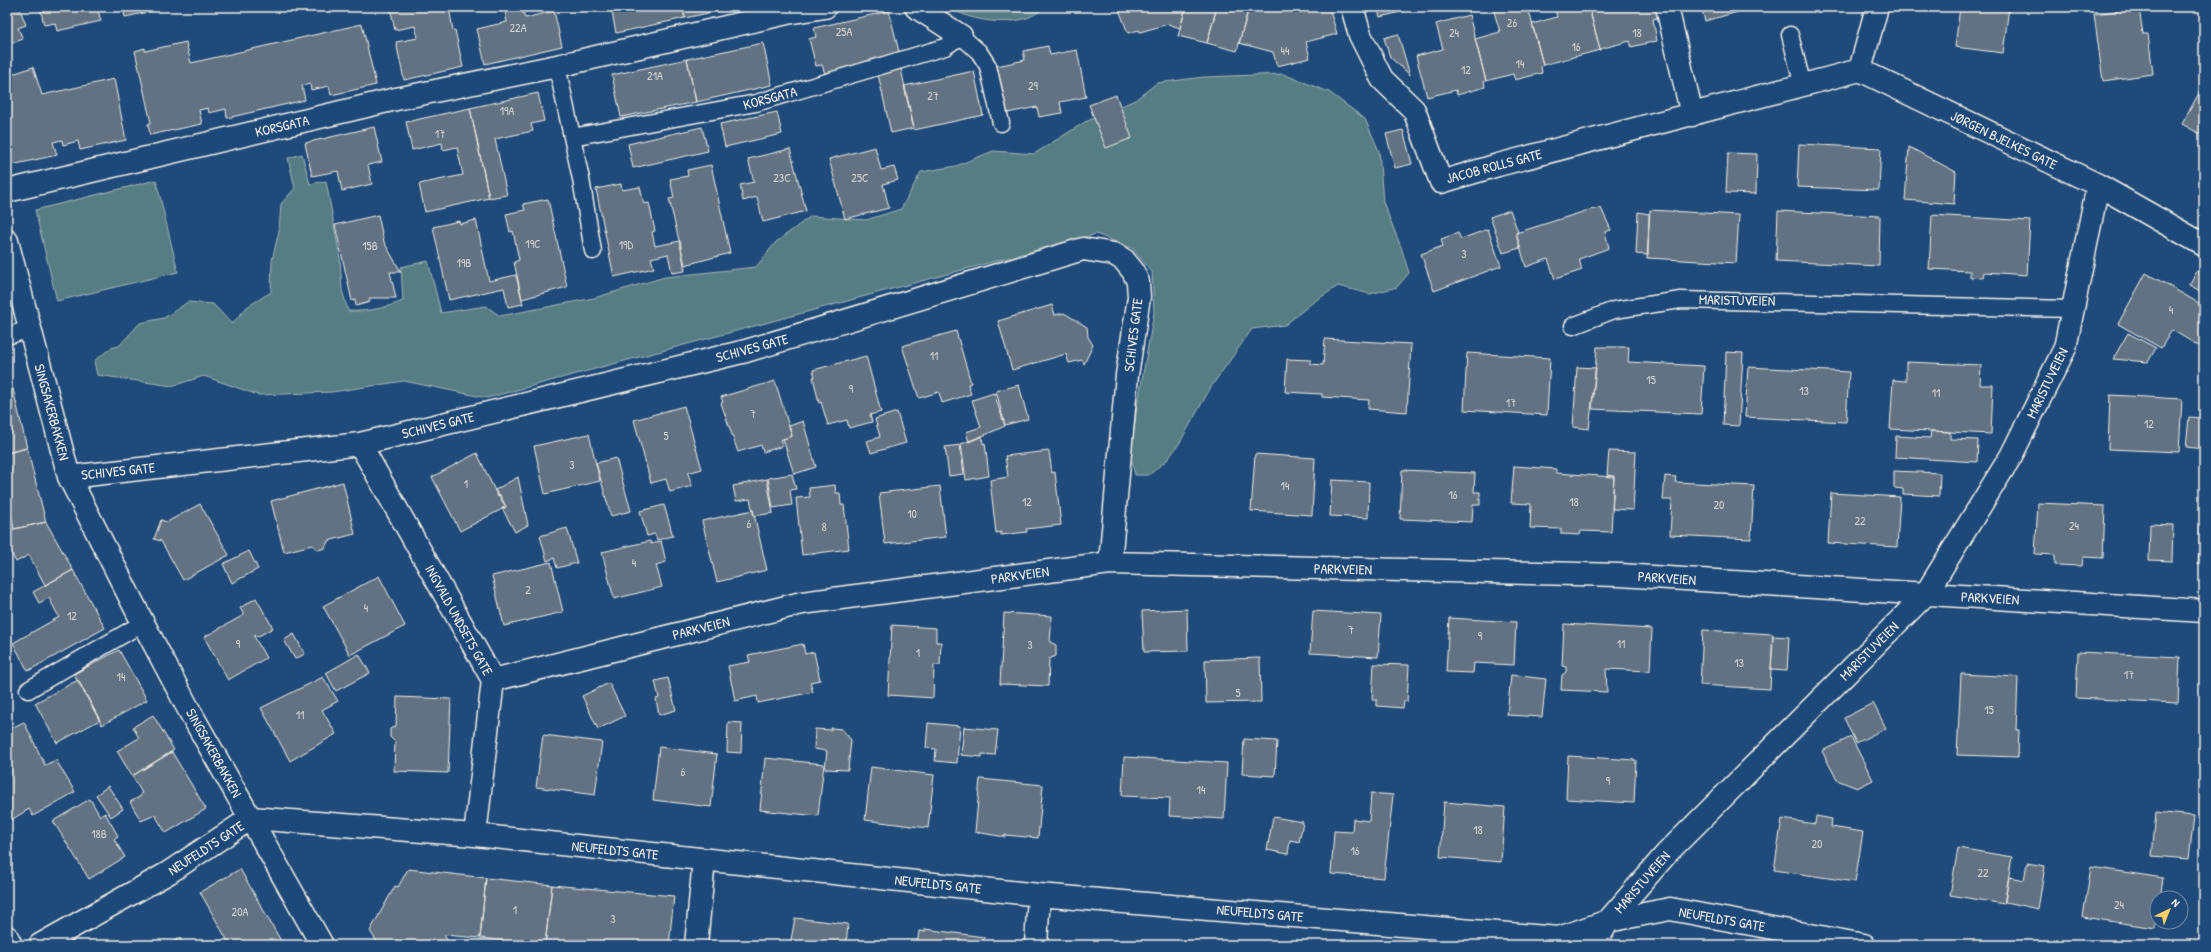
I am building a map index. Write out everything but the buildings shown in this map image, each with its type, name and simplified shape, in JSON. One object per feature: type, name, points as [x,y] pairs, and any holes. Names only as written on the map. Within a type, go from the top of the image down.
[{"type":"street","name":"KORSGATA","points":[[7,191],[396,99],[557,66],[779,15],[825,7]]},
{"type":"street","points":[[916,7],[961,36]]},
{"type":"street","name":"JACOB ROLLS GATE","points":[[1352,7],[1360,35],[1382,79],[1414,110],[1441,182],[1498,165],[1860,70]]},
{"type":"street","points":[[1667,7],[1692,115]]},
{"type":"street","points":[[1860,70],[1877,7]]},
{"type":"street","name":"JØRGEN BJELKES GATE","points":[[1860,70],[2098,185],[2204,245]]},
{"type":"street","name":"MARISTUVEIEN","points":[[1595,945],[1608,921],[1667,854],[1925,595],[2011,456],[2065,348],[2098,185]]},
{"type":"street","name":"SINGSAKERBAKKEN","points":[[7,241],[69,477],[143,623],[250,818],[322,945]]},
{"type":"street","name":"SCHIVES GATE","points":[[69,477],[360,444],[746,351],[1083,249],[1098,250],[1114,254],[1124,260],[1135,276],[1139,297],[1127,375],[1110,563]]},
{"type":"street","name":"INGVALD UNDSETS GATE","points":[[360,444],[493,680],[475,835]]},
{"type":"street","name":"PARKVEIEN","points":[[493,680],[802,604],[1110,563],[1620,575],[2204,611]]},
{"type":"street","name":"NEUFELDTS GATE","points":[[40,945],[168,873],[250,818],[475,835],[1039,895],[1559,938],[1608,921],[1670,909],[1864,945]]},
{"type":"street","points":[[696,945],[704,860]]},
{"type":"street","points":[[1036,945],[1039,895]]},
{"type":"street","points":[[7,937],[11,945]]},
{"type":"lane","points":[[1790,35],[1803,86]]},
{"type":"lane","points":[[961,36],[979,52],[988,66],[1001,123]]},
{"type":"lane","name":"KORSGATA","points":[[572,137],[756,103],[945,47],[961,36]]},
{"type":"lane","points":[[557,66],[593,251]]},
{"type":"lane","name":"MARISTUVEIEN","points":[[1573,326],[1614,310],[1681,300],[2073,309]]},
{"type":"lane","points":[[7,336],[30,329]]},
{"type":"lane","points":[[28,690],[143,623]]},
{"type":"green space","points":[[948,7],[1046,7],[1027,18],[997,21],[976,18],[956,12]]},
{"type":"green space","points":[[1283,74],[1329,92],[1365,119],[1379,151],[1383,202],[1401,247],[1409,273],[1397,287],[1370,294],[1338,286],[1312,303],[1285,325],[1252,329],[1211,387],[1179,444],[1168,459],[1149,475],[1135,475],[1131,457],[1136,413],[1154,313],[1152,272],[1132,248],[1096,234],[487,398],[404,381],[332,392],[258,395],[204,376],[172,386],[97,375],[94,361],[111,348],[119,346],[140,323],[164,318],[188,302],[213,304],[232,324],[247,307],[271,292],[272,260],[279,231],[281,204],[295,188],[288,158],[302,154],[310,184],[326,181],[340,258],[342,290],[348,311],[376,309],[403,301],[401,267],[428,261],[441,313],[486,306],[500,316],[594,298],[665,277],[756,267],[776,242],[811,216],[866,220],[901,209],[921,172],[956,166],[993,151],[1034,154],[1085,122],[1135,100],[1157,83],[1204,77]]},
{"type":"green space","points":[[156,180],[178,272],[57,301],[35,210]]}]
